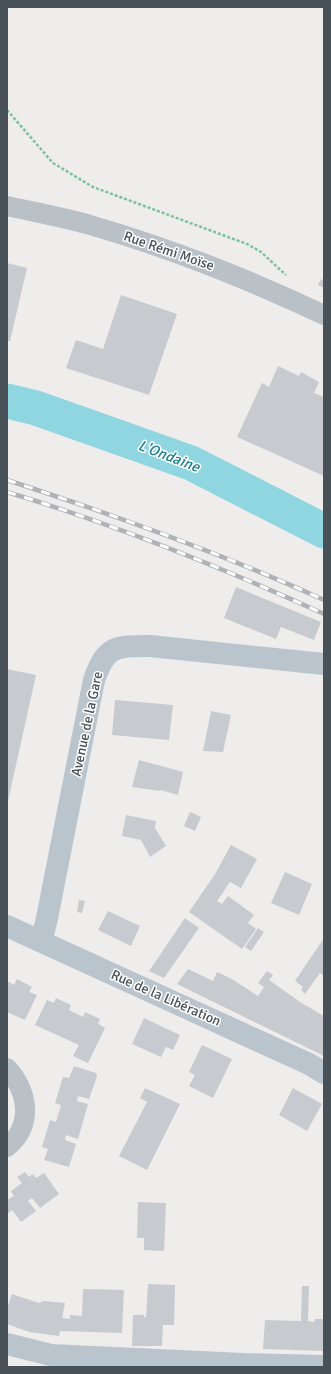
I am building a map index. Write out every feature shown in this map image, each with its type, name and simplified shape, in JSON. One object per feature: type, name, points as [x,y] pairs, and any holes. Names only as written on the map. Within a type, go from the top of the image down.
[{"type":"street","name":"Rue Rémi Moïse","points":[[7,206],[88,224],[178,253],[269,289],[324,315]]},
{"type":"street","name":"Avenue de la Gare","points":[[40,941],[46,922],[94,680],[100,663],[109,652],[123,646],[150,646],[324,664]]},
{"type":"street","name":"Rue de la Libération","points":[[7,926],[310,1064],[324,1073]]},
{"type":"street","points":[[7,1068],[26,1102],[24,1126],[7,1147]]},
{"type":"street","points":[[7,1344],[46,1361],[324,1366]]},
{"type":"path","points":[[7,110],[53,163],[104,192],[247,244],[262,252],[292,280]]},
{"type":"building","points":[[7,263],[27,268],[10,341],[7,341]]},
{"type":"building","points":[[321,279],[324,281],[324,288],[318,285]]},
{"type":"building","points":[[121,295],[177,314],[149,395],[66,368],[76,340],[103,349]]},
{"type":"building","points":[[278,366],[299,376],[301,372],[319,382],[314,393],[324,397],[324,476],[237,437],[262,383],[269,387]]},
{"type":"building","points":[[236,587],[321,622],[314,640],[281,627],[276,639],[224,618]]},
{"type":"building","points":[[7,669],[36,675],[8,801],[7,801]]},
{"type":"building","points":[[115,700],[173,705],[169,740],[112,735]]},
{"type":"building","points":[[211,711],[231,715],[223,752],[203,751]]},
{"type":"building","points":[[139,760],[183,772],[178,795],[161,790],[132,787]]},
{"type":"building","points":[[190,812],[201,817],[195,831],[184,826]]},
{"type":"building","points":[[126,815],[156,821],[155,828],[166,846],[150,857],[141,840],[122,836]]},
{"type":"building","points":[[231,845],[257,859],[241,888],[230,882],[217,901],[222,904],[228,896],[254,915],[248,923],[256,929],[242,949],[189,912],[215,874]]},
{"type":"building","points":[[285,872],[312,884],[299,915],[271,903]]},
{"type":"building","points":[[79,900],[85,901],[82,913],[77,912]]},
{"type":"building","points":[[108,911],[140,926],[131,946],[98,930]]},
{"type":"building","points":[[185,918],[199,928],[164,978],[149,971]]},
{"type":"building","points":[[258,928],[264,932],[251,951],[245,947]]},
{"type":"building","points":[[324,938],[324,976],[320,973],[305,994],[301,990],[303,987],[295,981]]},
{"type":"building","points":[[188,969],[213,981],[217,972],[232,979],[258,996],[264,987],[258,983],[267,971],[273,975],[269,980],[300,1002],[324,1016],[324,1056],[177,984]]},
{"type":"building","points":[[17,979],[32,987],[29,992],[37,995],[25,1020],[7,1012],[7,981],[14,985]]},
{"type":"building","points":[[56,998],[71,1005],[69,1010],[83,1017],[85,1012],[100,1019],[98,1024],[105,1028],[88,1063],[73,1056],[79,1045],[35,1025],[47,1000],[54,1003]]},
{"type":"building","points":[[144,1018],[180,1035],[173,1050],[166,1047],[161,1057],[132,1044]]},
{"type":"building","points":[[202,1045],[232,1059],[213,1098],[189,1086],[195,1075],[189,1072]]},
{"type":"building","points":[[74,1066],[96,1073],[97,1076],[89,1099],[78,1096],[77,1101],[88,1104],[78,1139],[66,1135],[65,1140],[76,1144],[69,1167],[44,1160],[48,1149],[42,1147],[50,1120],[56,1122],[61,1105],[55,1103],[63,1077],[69,1078]]},
{"type":"building","points":[[145,1088],[180,1104],[147,1170],[119,1156],[147,1102],[140,1098]]},
{"type":"building","points":[[293,1088],[322,1104],[307,1131],[279,1115]]},
{"type":"building","points":[[25,1172],[29,1177],[33,1174],[36,1178],[44,1173],[59,1194],[40,1208],[32,1198],[28,1201],[36,1211],[21,1222],[12,1210],[7,1214],[7,1200],[14,1196],[11,1191],[22,1183],[17,1177]]},
{"type":"building","points":[[138,1202],[166,1203],[164,1251],[144,1250],[144,1238],[137,1238]]},
{"type":"building","points":[[148,1284],[175,1285],[174,1325],[163,1325],[162,1346],[132,1346],[133,1315],[144,1315],[144,1317],[146,1317]]},
{"type":"building","points":[[302,1286],[309,1286],[308,1321],[314,1322],[315,1319],[324,1319],[324,1351],[263,1349],[265,1320],[301,1321]]},
{"type":"building","points":[[83,1289],[124,1290],[122,1333],[60,1331],[59,1336],[29,1332],[7,1324],[7,1309],[12,1294],[39,1303],[44,1301],[65,1303],[62,1318],[70,1319],[70,1315],[82,1316]]},
{"type":"waterway","name":"L'Ondaine","points":[[7,401],[36,408],[191,463],[324,531]]},
{"type":"railway","points":[[7,480],[87,507],[207,551],[246,566],[324,600]]},
{"type":"railway","points":[[7,492],[88,518],[207,563],[324,614]]}]
